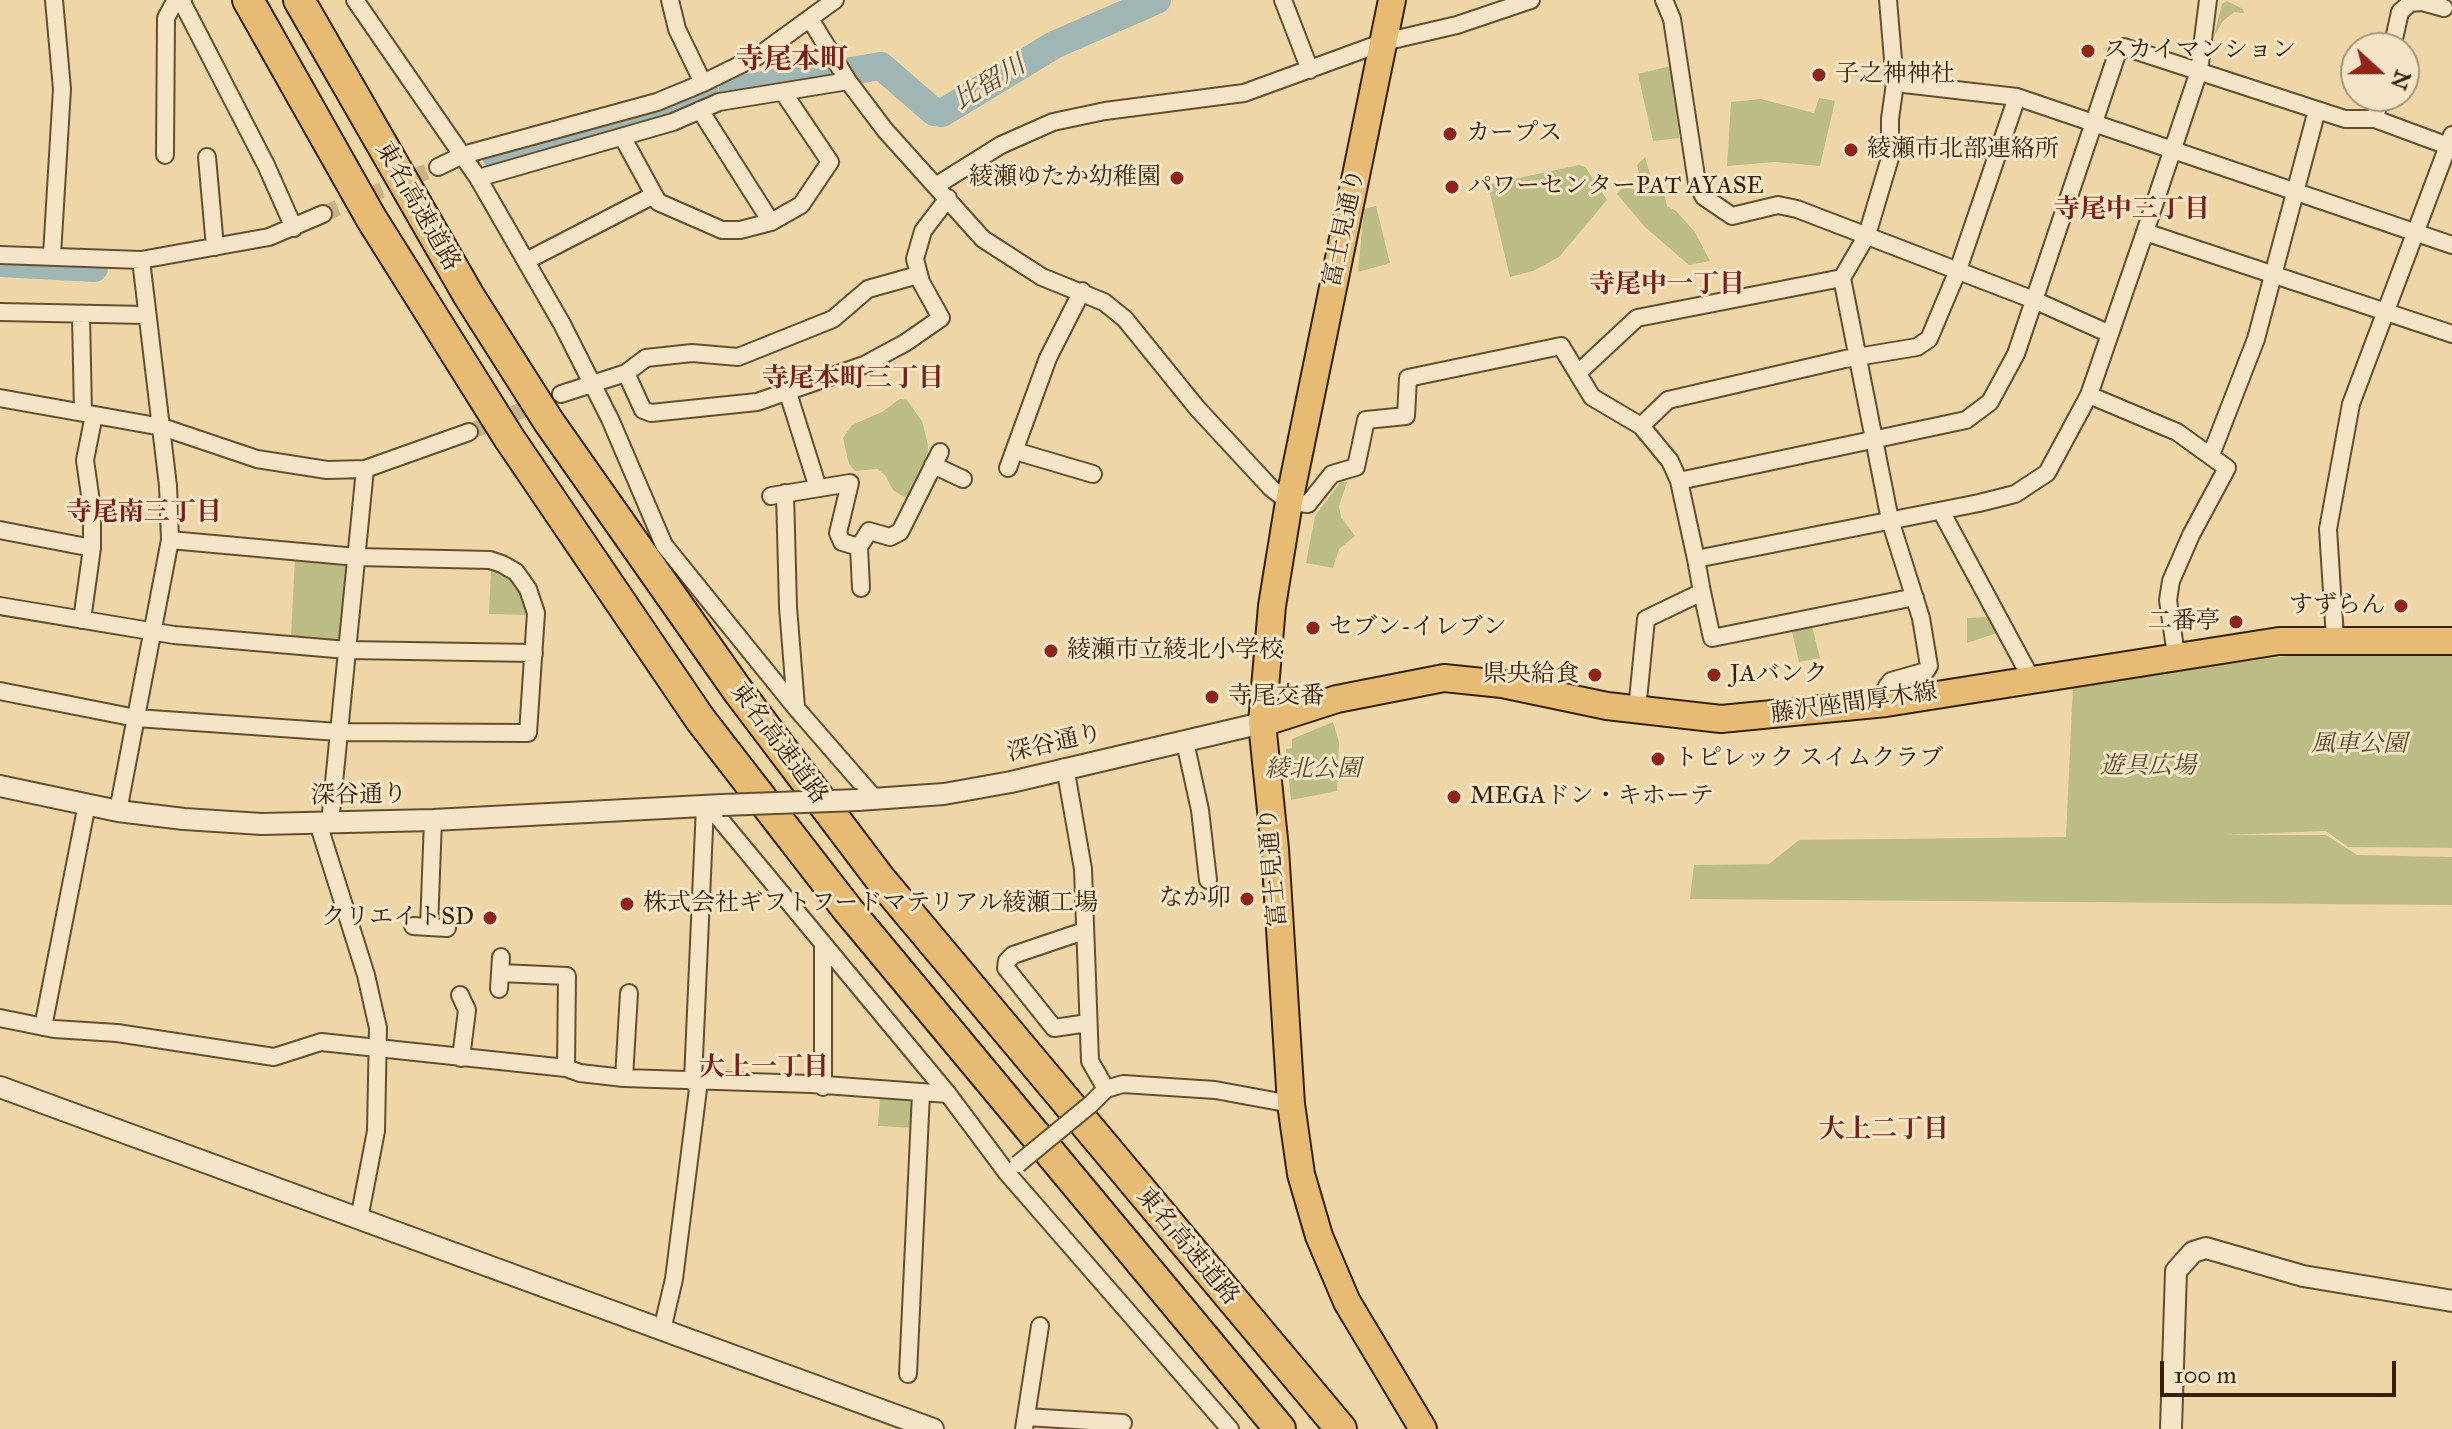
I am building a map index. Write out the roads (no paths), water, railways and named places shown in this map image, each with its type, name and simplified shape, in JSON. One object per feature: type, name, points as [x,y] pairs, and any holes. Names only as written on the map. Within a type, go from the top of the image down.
[{"type":"highway","name":"東名高速道路","points":[[248,0],[305,108],[387,244],[509,438],[700,719],[858,922],[1280,1429]]},
{"type":"highway","name":"東名高速道路","points":[[299,0],[469,296],[593,486],[738,691],[881,880],[1341,1429]]},
{"type":"main road","name":"富士見通り","points":[[1392,0],[1289,502],[1272,606],[1262,723],[1275,849],[1291,1104],[1301,1174],[1319,1236],[1347,1302],[1423,1429]]},
{"type":"main road","name":"藤沢座間厚木線","points":[[1262,723],[1337,699],[1403,683],[1444,678],[1502,684],[1637,710],[1721,719],[1886,703],[2279,641],[2335,638],[2452,641]]},
{"type":"street","points":[[52,255],[62,89],[54,0]]},
{"type":"street","points":[[355,0],[463,155],[526,261],[591,383],[664,545],[867,800]]},
{"type":"street","points":[[670,0],[677,29],[703,83]]},
{"type":"street","points":[[438,167],[463,155],[604,119],[703,83],[758,56],[814,10],[835,0]]},
{"type":"street","points":[[1283,0],[1310,70]]},
{"type":"street","points":[[626,373],[643,410],[651,413],[757,402],[864,365],[905,343],[941,318],[918,275],[918,244],[942,191],[1001,145],[1053,122],[1105,111],[1244,93],[1384,42],[1457,25],[1531,0]]},
{"type":"street","points":[[1664,0],[1672,19],[1697,183],[1704,197],[1732,216],[1778,205],[1867,235],[2034,300],[2110,334]]},
{"type":"street","points":[[1886,703],[1886,688],[1891,681],[1926,671],[1929,666],[1915,597],[1890,520],[1842,278],[1867,235],[1890,158],[1890,119],[1895,83],[1888,0]]},
{"type":"street","points":[[1696,559],[2015,494],[2047,473],[2089,395],[2173,150],[2199,71],[2208,0]]},
{"type":"street","points":[[165,155],[166,18],[168,10],[182,1],[266,165],[294,228]]},
{"type":"street","points":[[2396,32],[2400,12],[2410,3],[2422,2],[2444,8]]},
{"type":"street","points":[[814,10],[845,75],[885,130],[983,239],[1042,277],[1104,302],[1125,319],[1197,408],[1271,488],[1289,502],[1308,504],[1332,474],[1356,467],[1366,420],[1406,416],[1408,378],[1561,346],[1592,397],[1641,426],[1670,461],[1679,481],[1712,638],[1915,597]]},
{"type":"street","points":[[1679,481],[1966,420],[1990,402],[2016,354],[2092,124],[2118,51],[2124,47],[2345,119],[2375,119],[2450,141],[2351,404],[2328,529],[2335,638]]},
{"type":"street","points":[[478,178],[623,138],[719,102],[783,92],[845,75]]},
{"type":"street","points":[[1895,83],[2017,97],[2452,245]]},
{"type":"street","points":[[623,138],[658,202],[722,230],[740,230],[771,222],[801,205],[830,162],[783,92]]},
{"type":"street","points":[[1641,426],[1668,400],[1856,357],[1917,347],[1929,339],[1958,270],[2017,97]]},
{"type":"street","points":[[700,110],[771,222]]},
{"type":"street","points":[[2211,455],[2256,339],[2317,110]]},
{"type":"street","points":[[2375,119],[2377,112]]},
{"type":"street","points":[[207,157],[215,247]]},
{"type":"street","points":[[526,261],[654,195]]},
{"type":"street","points":[[0,255],[141,260],[269,237],[323,214]]},
{"type":"street","points":[[2145,232],[2452,334]]},
{"type":"street","points":[[118,811],[170,540],[162,427],[141,260]]},
{"type":"street","points":[[561,394],[626,373],[646,358],[674,354],[738,357],[833,319],[868,289],[918,275]]},
{"type":"street","points":[[1578,373],[1637,318],[1842,278]]},
{"type":"street","points":[[1008,468],[1048,358],[1082,291]]},
{"type":"street","points":[[0,312],[146,315]]},
{"type":"street","points":[[81,315],[89,414],[85,460],[92,509],[92,548],[82,620]]},
{"type":"street","points":[[788,393],[818,488]]},
{"type":"street","points":[[2089,395],[2161,424],[2227,468],[2191,535],[2171,581],[2168,600],[2176,655]]},
{"type":"street","points":[[0,398],[162,427],[257,459],[327,470],[365,469],[469,432]]},
{"type":"street","points":[[1015,451],[1093,474]]},
{"type":"street","points":[[861,588],[859,547],[869,531],[890,537],[900,532],[936,459],[963,479]]},
{"type":"street","points":[[359,1219],[376,1131],[378,1028],[324,823],[339,732],[365,469]]},
{"type":"street","points":[[796,708],[778,494],[850,483],[838,533],[842,542],[859,547]]},
{"type":"street","points":[[1941,511],[2031,678]]},
{"type":"street","points":[[0,530],[92,548]]},
{"type":"street","points":[[0,691],[136,718],[339,732],[528,733],[536,613],[528,589],[516,572],[502,564],[490,560],[357,557],[170,540]]},
{"type":"street","points":[[1637,710],[1646,619],[1702,592]]},
{"type":"street","points":[[0,606],[151,632],[347,650],[534,653]]},
{"type":"street","name":"深谷通り","points":[[0,786],[118,811],[200,820],[324,823],[867,800],[944,794],[1011,782],[1262,723]]},
{"type":"street","points":[[1185,742],[1200,810],[1208,880]]},
{"type":"street","points":[[1065,767],[1083,869],[1090,1061],[1106,1089]]},
{"type":"street","points":[[43,1027],[87,804]]},
{"type":"street","points":[[712,806],[823,945],[1230,1429]]},
{"type":"street","points":[[662,1330],[674,1279],[698,1089],[693,1080],[712,806]]},
{"type":"street","points":[[430,927],[433,820]]},
{"type":"street","points":[[1084,931],[1013,955],[1007,961],[1006,968],[1054,1028],[1088,1023]]},
{"type":"street","points":[[823,945],[823,1087]]},
{"type":"street","points":[[500,973],[567,976],[566,1068]]},
{"type":"street","points":[[624,1078],[629,993]]},
{"type":"street","points":[[460,995],[467,1010],[461,1058]]},
{"type":"street","points":[[0,1018],[43,1027],[117,1033],[274,1057],[321,1042],[566,1068],[580,1073],[624,1078],[948,1094]]},
{"type":"street","points":[[1013,1168],[1106,1089],[1123,1084],[1201,1089],[1291,1104]]},
{"type":"street","points":[[0,1087],[933,1429]]},
{"type":"street","points":[[908,1374],[921,1093]]},
{"type":"street","points":[[2171,1429],[2176,1271],[2193,1252],[2206,1248],[2303,1276],[2452,1301]]},
{"type":"street","points":[[1040,1326],[1025,1423],[1123,1421]]},
{"type":"waterway","name":"比留川","points":[[733,90],[881,66],[934,112],[942,113],[1054,45],[1157,0]]},
{"type":"waterway","name":"比留川","points":[[496,156],[595,132],[705,94]]},
{"type":"waterway","name":"比留川","points":[[0,263],[94,268]]},
{"type":"tunnel","points":[[323,214],[438,167]]},
{"type":"tunnel","points":[[469,432],[542,402]]},
{"type":"place","name":"スカイマンション","points":[[2088,51]]},
{"type":"place","name":"子之神神社","points":[[1819,75]]},
{"type":"place","name":"カープス","points":[[1450,134]]},
{"type":"place","name":"綾瀬市北部連絡所","points":[[1851,150]]},
{"type":"place","name":"綾瀬ゆたか幼稚園","points":[[1177,178]]},
{"type":"place","name":"パワーセンターPAT AYASE","points":[[1452,187]]},
{"type":"place","name":"すずらん","points":[[2401,606]]},
{"type":"place","name":"二番亭","points":[[2236,622]]},
{"type":"place","name":"セブン-イレブン","points":[[1313,628]]},
{"type":"place","name":"綾瀬市立綾北小学校","points":[[1051,651]]},
{"type":"place","name":"県央給食","points":[[1595,675]]},
{"type":"place","name":"JAバンク","points":[[1714,675]]},
{"type":"place","name":"寺尾交番","points":[[1212,697]]},
{"type":"place","name":"トピレック スイムクラブ","points":[[1658,759]]},
{"type":"place","name":"MEGAドン・キホーテ","points":[[1454,797]]},
{"type":"place","name":"なか卯","points":[[1247,899]]},
{"type":"place","name":"株式会社ギフトフードマテリアル綾瀬工場","points":[[627,904]]},
{"type":"place","name":"クリエイトSD","points":[[490,918]]},
{"type":"district","name":"寺尾本町","points":[[792,61]]},
{"type":"district","name":"寺尾中三丁目","points":[[2132,211]]},
{"type":"district","name":"寺尾中一丁目","points":[[1667,286]]},
{"type":"district","name":"寺尾本町三丁目","points":[[853,380]]},
{"type":"district","name":"寺尾南三丁目","points":[[144,514]]},
{"type":"district","name":"大上一丁目","points":[[764,1069]]},
{"type":"district","name":"大上二丁目","points":[[1884,1131]]},
{"type":"park label","name":"風車公園","points":[[2359,745]]},
{"type":"park label","name":"遊具広場","points":[[2148,767]]},
{"type":"park label","name":"綾北公園","points":[[1313,770]]}]
